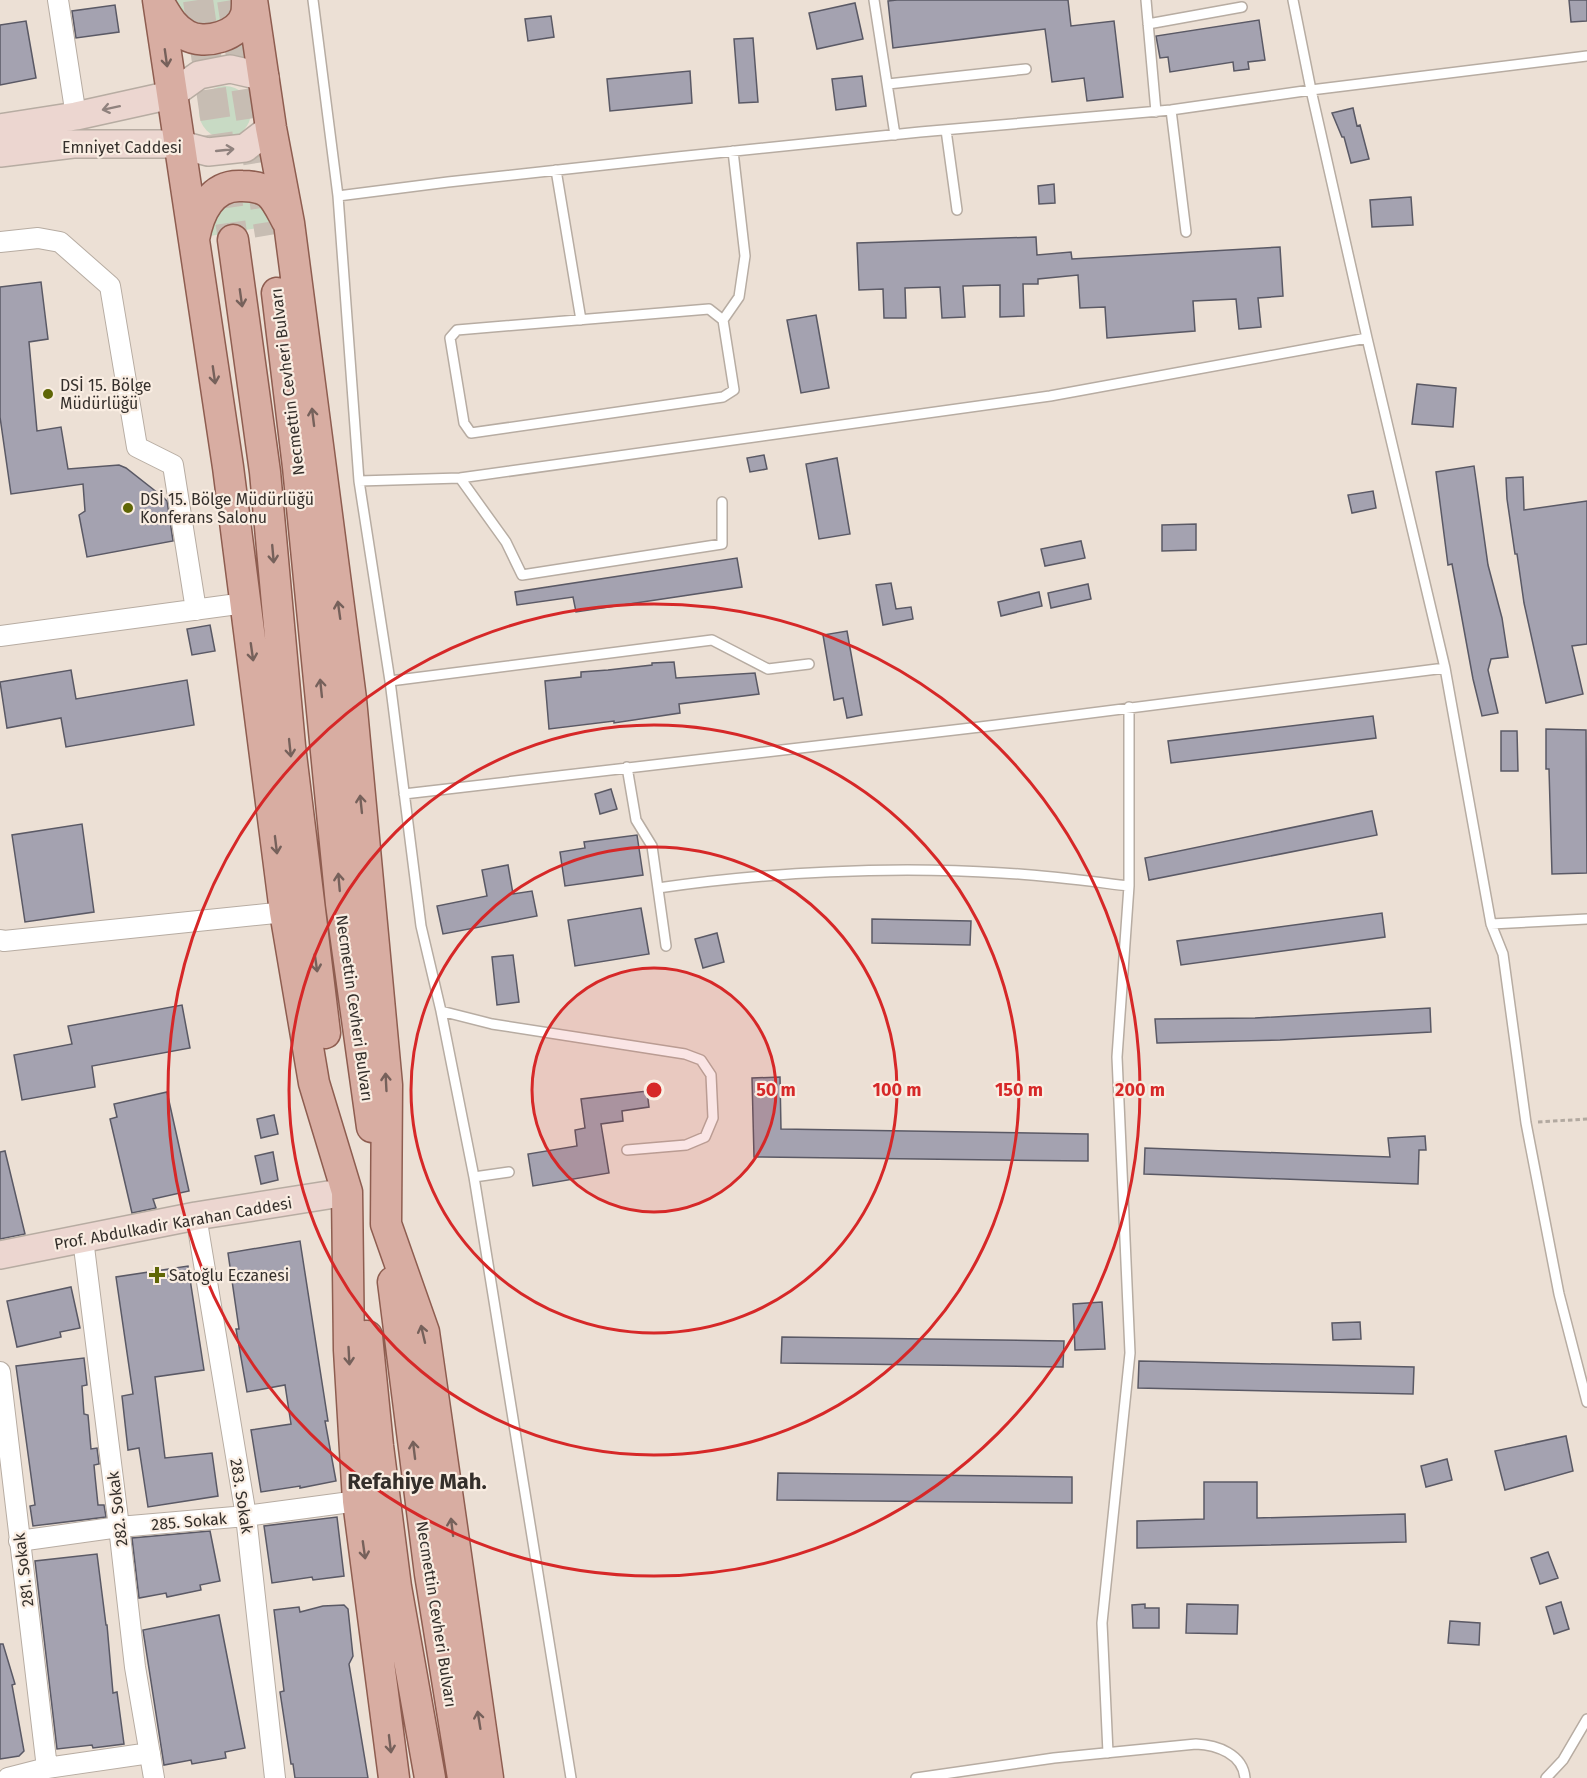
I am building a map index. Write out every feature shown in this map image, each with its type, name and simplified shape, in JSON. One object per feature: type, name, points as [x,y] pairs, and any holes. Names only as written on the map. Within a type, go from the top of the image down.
[{"type":"main road","points":[[158,0],[171,25],[188,37],[212,40],[234,30],[246,16],[247,0]]},
{"type":"main road","points":[[158,0],[245,603],[285,912],[314,1083],[347,1192],[349,1350],[358,1501],[394,1778]]},
{"type":"main road","points":[[252,0],[271,128]]},
{"type":"main road","name":"Emniyet Caddesi","points":[[0,128],[76,116],[171,95],[199,75],[230,69],[265,77]]},
{"type":"main road","name":"Emniyet Caddesi","points":[[0,153],[73,144],[178,144],[208,152],[245,148],[271,128]]},
{"type":"main road","name":"Necmettin Cevheri Bulvarı","points":[[271,128],[299,478],[341,904],[386,1224],[428,1563],[463,1778]]},
{"type":"main road","points":[[194,239],[197,220],[204,206],[217,193],[234,185],[253,186],[269,193],[279,229]]},
{"type":"main road","name":"Necmettin Cevheri Bulvarı","points":[[233,240],[266,472],[308,908],[368,1342],[378,1446],[396,1587],[430,1778]]},
{"type":"main road","name":"Prof. Abdulkadir Karahan Caddesi","points":[[0,1256],[196,1216],[347,1192]]},
{"type":"main road","points":[[386,1224],[424,1332],[488,1778]]},
{"type":"street","points":[[58,0],[76,116]]},
{"type":"street","points":[[0,242],[38,238],[60,242],[110,286],[137,447],[173,465],[196,610]]},
{"type":"street","points":[[0,636],[245,603]]},
{"type":"street","points":[[0,940],[285,912]]},
{"type":"street","name":"283. Sokak","points":[[196,1216],[246,1516],[275,1778]]},
{"type":"street","name":"282. Sokak","points":[[83,1239],[135,1667],[154,1778]]},
{"type":"street","name":"281. Sokak","points":[[0,1372],[8,1511],[19,1541],[47,1768]]},
{"type":"street","name":"285. Sokak","points":[[19,1541],[119,1527],[246,1516],[358,1501]]},
{"type":"street","points":[[8,1778],[47,1768],[150,1753]]},
{"type":"lane","points":[[313,0],[338,196],[359,482],[390,681],[421,926],[441,1011],[474,1177],[571,1778]]},
{"type":"lane","points":[[874,0],[895,135]]},
{"type":"lane","points":[[1146,0],[1156,112]]},
{"type":"lane","points":[[1293,0],[1366,338],[1445,668],[1491,924],[1503,954],[1526,1123],[1559,1294],[1587,1402]]},
{"type":"lane","points":[[1148,24],[1242,7]]},
{"type":"lane","points":[[338,196],[733,151],[1156,112],[1311,90],[1587,56]]},
{"type":"lane","points":[[888,84],[1026,69]]},
{"type":"lane","points":[[1171,110],[1186,232]]},
{"type":"lane","points":[[946,130],[957,210]]},
{"type":"lane","points":[[723,320],[739,297],[745,256],[733,151]]},
{"type":"lane","points":[[556,170],[581,320]]},
{"type":"lane","points":[[709,309],[723,320],[734,390],[723,397],[471,433],[464,423],[450,338],[457,330],[581,320],[709,309]]},
{"type":"lane","points":[[359,482],[460,478],[1050,396],[1366,338]]},
{"type":"lane","points":[[460,478],[506,542],[522,575],[722,544],[722,502]]},
{"type":"lane","points":[[390,681],[712,640],[768,669],[809,664]]},
{"type":"lane","points":[[404,794],[980,728],[1445,668]]},
{"type":"lane","points":[[1108,1753],[1102,1623],[1130,1353],[1117,1057],[1129,886],[1130,707]]},
{"type":"lane","points":[[627,767],[636,820],[652,846],[666,946]]},
{"type":"lane","points":[[658,888],[720,879],[886,870],[1002,873],[1129,886]]},
{"type":"lane","points":[[1491,924],[1587,919]]},
{"type":"lane","points":[[441,1011],[492,1024],[685,1054],[701,1060],[711,1075],[713,1118],[705,1137],[686,1145],[627,1150]]},
{"type":"lane","points":[[474,1177],[509,1172]]},
{"type":"lane","points":[[1546,1778],[1563,1760],[1587,1719]]},
{"type":"lane","points":[[916,1778],[1054,1758],[1196,1744],[1213,1745],[1233,1755],[1244,1769],[1245,1778]]},
{"type":"path","points":[[1526,1123],[1587,1119]]},
{"type":"green space","points":[[172,0],[238,0],[237,5],[223,21],[203,26],[183,18]]},
{"type":"green space","points":[[225,86],[235,88],[243,94],[249,102],[251,112],[249,122],[243,130],[235,136],[225,138],[215,136],[207,130],[201,122],[199,112],[201,102],[207,94],[215,88]]},
{"type":"green space","points":[[235,197],[261,203],[275,225],[204,237],[209,217]]},
{"type":"building","points":[[1068,0],[1071,26],[1114,21],[1123,97],[1087,101],[1084,78],[1052,82],[1045,29],[893,48],[888,1]]},
{"type":"building","points":[[1569,0],[1587,0],[1587,21],[1571,22]]},
{"type":"building","points":[[855,3],[863,39],[817,49],[809,13]]},
{"type":"building","points":[[115,5],[119,32],[76,38],[72,11]]},
{"type":"building","points":[[551,16],[554,37],[528,41],[525,19]]},
{"type":"building","points":[[1259,20],[1265,60],[1248,62],[1249,69],[1234,71],[1233,62],[1170,72],[1168,57],[1160,58],[1156,36]]},
{"type":"building","points":[[26,21],[36,78],[0,85],[0,25]]},
{"type":"building","points":[[753,38],[758,102],[739,103],[734,39]]},
{"type":"building","points":[[690,71],[692,103],[610,111],[607,79]]},
{"type":"building","points":[[862,76],[866,106],[836,110],[832,79]]},
{"type":"building","points":[[1353,108],[1369,159],[1351,163],[1344,137],[1332,113]]},
{"type":"building","points":[[1054,184],[1055,203],[1039,204],[1038,186]]},
{"type":"building","points":[[1411,197],[1413,225],[1372,227],[1370,200]]},
{"type":"building","points":[[1036,237],[1037,255],[1071,252],[1072,259],[1280,247],[1283,296],[1258,298],[1261,327],[1239,329],[1236,299],[1193,301],[1195,331],[1107,338],[1105,307],[1080,308],[1078,275],[1038,279],[1038,284],[1023,284],[1024,316],[1000,317],[1000,285],[963,286],[965,317],[942,318],[940,287],[905,288],[906,318],[884,318],[883,289],[859,290],[857,243]]},
{"type":"building","points":[[41,282],[48,339],[29,342],[37,431],[61,427],[68,469],[119,465],[163,497],[167,501],[173,541],[87,557],[79,515],[85,511],[83,484],[11,494],[0,417],[0,287]]},
{"type":"building","points":[[816,315],[829,388],[801,393],[787,320]]},
{"type":"building","points":[[1417,384],[1456,388],[1453,427],[1412,424]]},
{"type":"building","points":[[764,455],[767,469],[750,472],[747,458]]},
{"type":"building","points":[[837,458],[850,534],[819,539],[806,464]]},
{"type":"building","points":[[1474,466],[1488,565],[1502,618],[1508,657],[1491,659],[1488,670],[1498,713],[1482,716],[1452,564],[1448,565],[1436,472]]},
{"type":"building","points":[[1523,477],[1524,510],[1587,501],[1587,644],[1572,646],[1583,694],[1546,703],[1524,603],[1507,499],[1506,478]]},
{"type":"building","points":[[1373,491],[1376,508],[1352,513],[1348,495]]},
{"type":"building","points":[[1196,524],[1196,550],[1162,551],[1162,525]]},
{"type":"building","points":[[1081,541],[1085,558],[1045,566],[1041,549]]},
{"type":"building","points":[[737,558],[742,587],[576,612],[573,597],[517,605],[515,592]]},
{"type":"building","points":[[891,583],[896,609],[911,607],[913,619],[883,625],[876,585]]},
{"type":"building","points":[[1088,584],[1091,599],[1051,608],[1048,593]]},
{"type":"building","points":[[1039,592],[1042,606],[1001,616],[998,602]]},
{"type":"building","points":[[210,625],[215,651],[192,655],[187,629]]},
{"type":"building","points":[[847,631],[862,715],[847,718],[843,698],[834,700],[823,635]]},
{"type":"building","points":[[674,662],[676,678],[755,673],[759,694],[679,704],[680,713],[614,723],[614,721],[549,729],[545,681],[581,677],[581,672]]},
{"type":"building","points":[[71,670],[76,699],[187,680],[194,725],[66,747],[61,718],[7,728],[0,682]]},
{"type":"building","points":[[1373,716],[1376,738],[1171,763],[1168,741]]},
{"type":"building","points":[[1546,729],[1586,730],[1587,873],[1552,874]]},
{"type":"building","points":[[1501,731],[1517,731],[1518,771],[1501,771]]},
{"type":"building","points":[[611,789],[617,809],[600,814],[595,794]]},
{"type":"building","points":[[1372,811],[1377,835],[1149,880],[1145,858]]},
{"type":"building","points":[[82,824],[94,912],[25,922],[12,835]]},
{"type":"building","points":[[637,835],[643,875],[565,886],[560,852],[585,848],[584,842]]},
{"type":"building","points":[[508,865],[513,894],[532,891],[537,916],[443,934],[437,906],[487,896],[482,870]]},
{"type":"building","points":[[641,908],[649,954],[575,966],[568,920]]},
{"type":"building","points":[[1382,913],[1385,937],[1181,965],[1177,941]]},
{"type":"building","points":[[872,919],[971,921],[970,945],[872,943]]},
{"type":"building","points":[[717,933],[724,962],[703,968],[695,939]]},
{"type":"building","points":[[513,955],[519,1002],[497,1005],[492,957]]},
{"type":"building","points":[[182,1005],[190,1048],[92,1066],[95,1087],[22,1100],[14,1055],[72,1044],[68,1026]]},
{"type":"building","points":[[1430,1008],[1431,1032],[1280,1040],[1157,1043],[1155,1019],[1255,1018]]},
{"type":"building","points":[[780,1077],[781,1129],[1088,1134],[1088,1161],[754,1157],[752,1078]]},
{"type":"building","points":[[647,1091],[649,1107],[622,1111],[623,1121],[601,1124],[609,1173],[533,1186],[528,1154],[577,1146],[575,1130],[585,1128],[581,1099]]},
{"type":"building","points":[[167,1092],[189,1191],[153,1199],[156,1208],[132,1213],[110,1119],[117,1117],[114,1104]]},
{"type":"building","points":[[274,1115],[278,1134],[261,1138],[257,1119]]},
{"type":"building","points":[[1425,1136],[1426,1150],[1419,1150],[1418,1184],[1144,1174],[1145,1148],[1390,1157],[1388,1138]]},
{"type":"building","points":[[5,1151],[25,1234],[0,1239],[0,1152]]},
{"type":"building","points":[[273,1152],[278,1180],[261,1184],[255,1156]]},
{"type":"building","points":[[300,1241],[328,1421],[325,1421],[336,1481],[261,1492],[251,1430],[291,1424],[285,1385],[247,1392],[236,1329],[239,1329],[228,1253]]},
{"type":"building","points":[[188,1266],[204,1370],[155,1377],[165,1458],[212,1453],[218,1496],[148,1507],[139,1448],[128,1450],[122,1396],[133,1394],[116,1277]]},
{"type":"building","points":[[71,1287],[80,1328],[60,1332],[61,1337],[17,1347],[7,1301]]},
{"type":"building","points":[[1102,1302],[1105,1349],[1075,1350],[1073,1304]]},
{"type":"building","points":[[1360,1322],[1361,1339],[1333,1340],[1332,1323]]},
{"type":"building","points":[[782,1337],[1064,1341],[1063,1367],[781,1363]]},
{"type":"building","points":[[84,1358],[87,1385],[82,1386],[84,1414],[88,1415],[91,1449],[97,1448],[99,1464],[94,1465],[98,1505],[104,1505],[106,1517],[33,1526],[30,1506],[35,1505],[16,1366]]},
{"type":"building","points":[[1139,1361],[1414,1367],[1413,1394],[1138,1388]]},
{"type":"building","points":[[1566,1436],[1573,1471],[1505,1490],[1495,1451]]},
{"type":"building","points":[[1447,1459],[1452,1480],[1426,1487],[1421,1466]]},
{"type":"building","points":[[778,1473],[1072,1477],[1072,1503],[777,1500]]},
{"type":"building","points":[[1204,1482],[1257,1482],[1257,1518],[1405,1514],[1406,1542],[1137,1548],[1137,1521],[1204,1519]]},
{"type":"building","points":[[337,1517],[344,1576],[313,1580],[312,1577],[272,1583],[264,1526]]},
{"type":"building","points":[[210,1531],[220,1581],[200,1585],[201,1590],[167,1597],[166,1593],[139,1598],[132,1538]]},
{"type":"building","points":[[1548,1552],[1558,1578],[1540,1584],[1531,1558]]},
{"type":"building","points":[[97,1554],[107,1625],[113,1693],[117,1692],[124,1744],[57,1749],[35,1561]]},
{"type":"building","points":[[1561,1602],[1569,1629],[1554,1634],[1546,1607]]},
{"type":"building","points":[[1145,1604],[1145,1608],[1159,1608],[1159,1628],[1133,1628],[1132,1605]]},
{"type":"building","points":[[1187,1604],[1238,1605],[1237,1634],[1186,1633]]},
{"type":"building","points":[[344,1605],[348,1609],[353,1656],[349,1664],[368,1778],[295,1778],[280,1692],[284,1691],[274,1610],[299,1607],[300,1612],[323,1606]]},
{"type":"building","points":[[219,1615],[245,1748],[225,1752],[226,1758],[192,1764],[191,1760],[164,1765],[143,1630]]},
{"type":"building","points":[[1450,1621],[1480,1623],[1479,1645],[1448,1643]]},
{"type":"building","points":[[0,1644],[3,1644],[15,1684],[12,1685],[24,1751],[19,1756],[0,1759]]},
{"type":"tunnel","points":[[198,0],[233,240]]},
{"type":"tunnel","points":[[232,0],[270,235]]},
{"type":"place","name":"DSİ 15. Bölge Müdürlüğü","points":[[48,394]]},
{"type":"place","name":"DSİ 15. Bölge Müdürlüğü Konferans Salonu","points":[[128,508]]},
{"type":"place","name":"Satoğlu Eczanesi","points":[[157,1275]]},
{"type":"district","name":"Refahiye Mah.","points":[[417,1481]]}]
